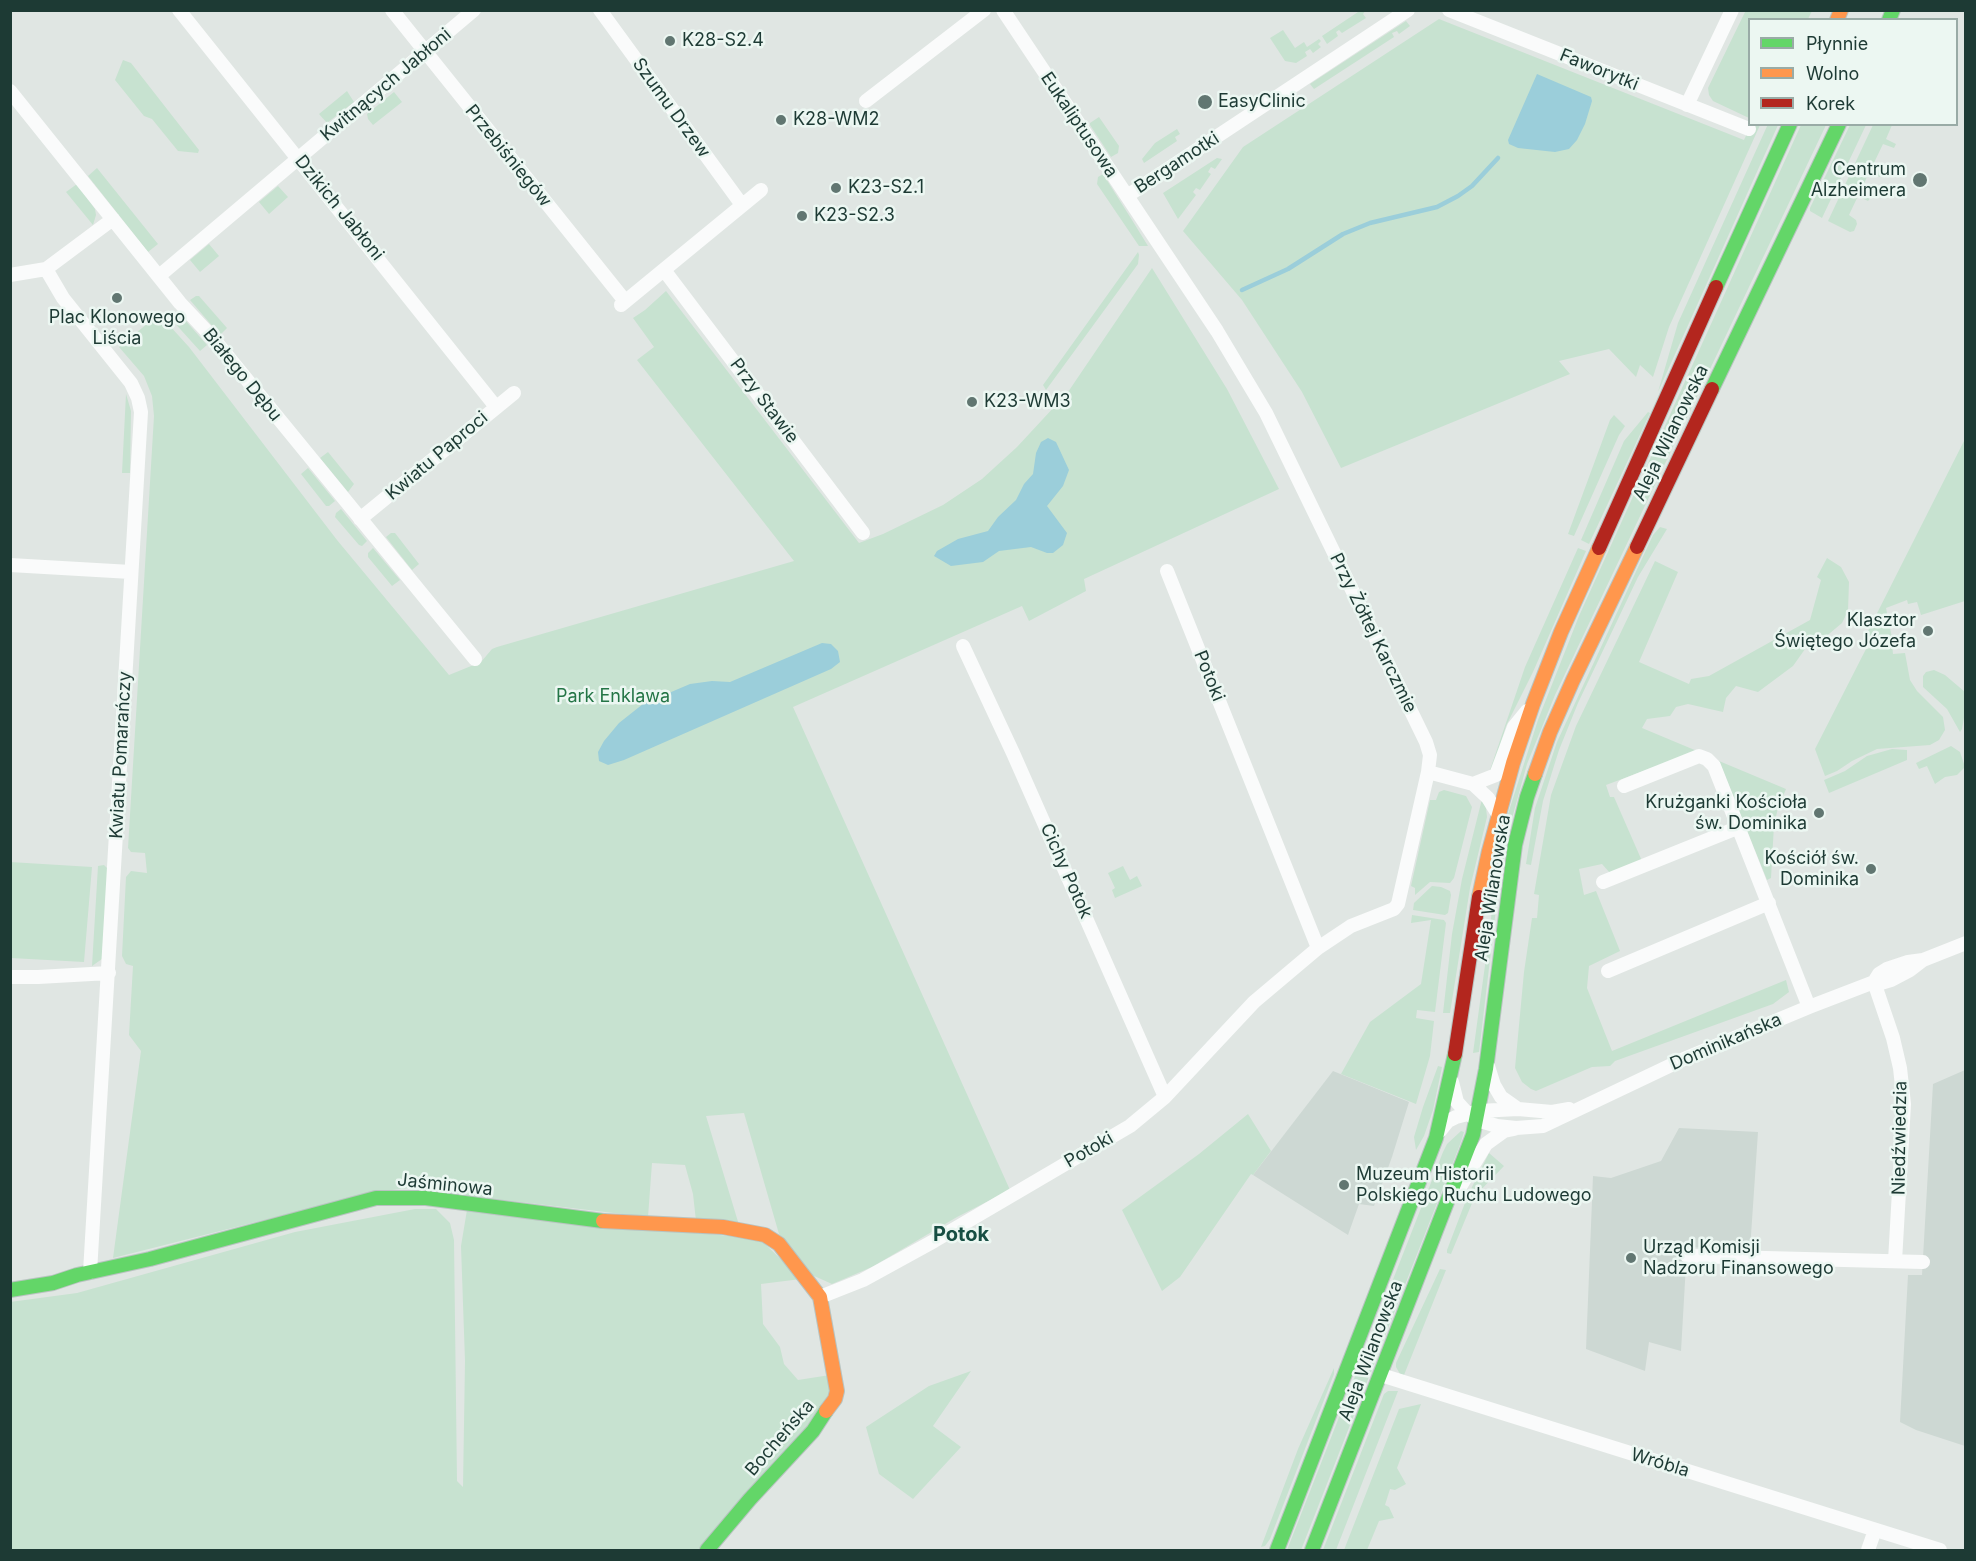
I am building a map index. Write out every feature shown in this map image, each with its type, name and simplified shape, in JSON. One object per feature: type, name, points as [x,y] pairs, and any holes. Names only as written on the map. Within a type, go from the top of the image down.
[{"type":"main road","name":"Aleja Wilanowska","points":[[1277,1551],[1436,1138],[1452,1072],[1476,911],[1498,814],[1533,704],[1561,632],[1789,126]]},
{"type":"main road","name":"Aleja Wilanowska","points":[[1312,1551],[1468,1150],[1487,1061],[1515,845],[1527,797],[1550,732],[1838,126]]},
{"type":"main road","name":"Jaśminowa","points":[[10,1290],[53,1283],[90,1272],[150,1260],[376,1198],[405,1197],[610,1222],[723,1227],[765,1235],[779,1244],[820,1297]]},
{"type":"main road","name":"Bocheńska","points":[[707,1551],[750,1499],[813,1431],[835,1399],[837,1390],[835,1376],[820,1297]]},
{"type":"street","name":"Dzikich Jabłoni","points":[[179,10],[496,407]]},
{"type":"street","name":"Przebiśniegów","points":[[392,10],[623,303],[664,270]]},
{"type":"street","name":"Kwitnących Jabłoni","points":[[159,276],[474,10]]},
{"type":"street","name":"Szumu Drzew","points":[[600,10],[742,205]]},
{"type":"street","points":[[866,101],[984,10]]},
{"type":"street","name":"Eukaliptusowa","points":[[1003,10],[1217,331],[1266,413],[1306,496]]},
{"type":"street","name":"Bergamotki","points":[[1127,196],[1408,10]]},
{"type":"street","name":"Faworytki","points":[[1449,10],[1749,129]]},
{"type":"street","points":[[1687,105],[1732,10]]},
{"type":"street","name":"Białego Dębu","points":[[10,91],[159,276],[212,337],[475,659]]},
{"type":"street","points":[[664,270],[761,190]]},
{"type":"street","points":[[10,275],[46,269],[113,219]]},
{"type":"street","name":"Kwiatu Pomarańczy","points":[[46,269],[63,298],[131,383],[141,405],[90,1272]]},
{"type":"street","name":"Przy Stawie","points":[[664,270],[863,533]]},
{"type":"street","name":"Kwiatu Paproci","points":[[360,519],[514,393]]},
{"type":"street","name":"Przy Żółtej Karczmie","points":[[1306,496],[1426,742],[1430,755],[1428,772]]},
{"type":"street","points":[[10,565],[131,572]]},
{"type":"street","name":"Potoki","points":[[1167,571],[1318,948]]},
{"type":"street","name":"Cichy Potok","points":[[963,646],[1018,764],[1165,1097]]},
{"type":"street","points":[[1473,784],[1496,775],[1514,727],[1533,704]]},
{"type":"street","points":[[1624,786],[1700,756],[1714,766],[1809,1007]]},
{"type":"street","points":[[1428,772],[1473,784],[1488,798],[1498,814]]},
{"type":"street","name":"Potoki","points":[[820,1297],[863,1280],[1131,1126],[1165,1097],[1254,1002],[1318,948],[1344,930],[1390,912],[1397,907],[1428,772]]},
{"type":"street","points":[[1603,882],[1737,828]]},
{"type":"street","points":[[1608,971],[1768,903]]},
{"type":"street","name":"Dominikańska","points":[[1447,1204],[1461,1186],[1486,1144],[1503,1131],[1543,1126],[1684,1059],[1874,982],[1879,974],[1887,969],[1923,960],[1965,943]]},
{"type":"street","points":[[10,977],[108,974]]},
{"type":"street","name":"Niedźwiedzia","points":[[1874,982],[1893,1038],[1900,1068],[1904,1104],[1895,1261]]},
{"type":"street","points":[[1487,1061],[1494,1085],[1501,1097],[1518,1109]]},
{"type":"street","points":[[1452,1072],[1454,1095],[1474,1115]]},
{"type":"street","name":"Dominikańska","points":[[1436,1138],[1448,1121],[1474,1115],[1518,1109],[1552,1112],[1580,1108]]},
{"type":"street","name":"Dominikańska","points":[[1474,1115],[1497,1126],[1516,1128]]},
{"type":"street","points":[[1687,1256],[1923,1263]]},
{"type":"street","name":"Wróbla","points":[[1381,1375],[1505,1416],[1940,1551]]},
{"type":"street","points":[[1868,1551],[1875,1530]]},
{"type":"shaded area","points":[[1965,1070],[1965,1446],[1916,1430],[1900,1422],[1908,1275],[1922,1275],[1933,1084]]},
{"type":"shaded area","points":[[1333,1071],[1409,1102],[1374,1206],[1359,1204],[1348,1235],[1253,1175]]},
{"type":"shaded area","points":[[1679,1128],[1758,1132],[1750,1250],[1687,1247],[1681,1351],[1649,1342],[1645,1371],[1586,1349],[1593,1176],[1611,1178],[1661,1161]]},
{"type":"green space","points":[[1361,10],[1365,11],[1363,14],[1366,18],[1342,33],[1339,30],[1336,32],[1338,36],[1327,44],[1322,36]]},
{"type":"green space","points":[[1746,10],[1812,11],[1808,18],[1748,18],[1748,118],[1713,101],[1708,88]]},
{"type":"green space","points":[[1439,19],[1744,140],[1751,126],[1760,126],[1669,327],[1653,377],[1640,365],[1636,377],[1609,349],[1559,361],[1570,374],[1341,468],[1302,392],[1242,300],[1183,231],[1243,147]]},
{"type":"green space","points":[[1406,21],[1410,26],[1399,34],[1397,31],[1392,33],[1394,37],[1314,89],[1310,84]]},
{"type":"green space","points":[[1283,30],[1295,48],[1304,42],[1307,47],[1319,39],[1321,41],[1318,44],[1321,47],[1313,53],[1310,49],[1305,52],[1307,56],[1296,63],[1285,61],[1270,38]]},
{"type":"green space","points":[[123,60],[131,63],[199,150],[198,153],[178,151],[152,119],[144,116],[115,80]]},
{"type":"green space","points":[[347,91],[354,102],[327,123],[319,114]]},
{"type":"green space","points":[[394,92],[402,102],[373,125],[367,114]]},
{"type":"green space","points":[[1099,117],[1119,146],[1118,153],[1111,157],[1090,125]]},
{"type":"green space","points":[[1767,126],[1778,126],[1658,392],[1678,323]]},
{"type":"green space","points":[[1801,126],[1826,126],[1555,695],[1527,764],[1508,833],[1499,884],[1479,1052],[1473,1053],[1496,867],[1508,814],[1538,720],[1579,616]]},
{"type":"green space","points":[[1850,126],[1866,126],[1822,218],[1810,211]]},
{"type":"green space","points":[[1873,126],[1892,126],[1886,139],[1896,144],[1894,148],[1883,144],[1872,167],[1882,172],[1880,177],[1869,172],[1861,191],[1871,197],[1868,201],[1858,196],[1849,215],[1856,220],[1854,231],[1850,232],[1828,221]]},
{"type":"green space","points":[[1177,129],[1180,134],[1175,137],[1177,141],[1144,163],[1142,159],[1155,143]]},
{"type":"green space","points":[[1217,158],[1222,159],[1215,169],[1211,167],[1208,172],[1211,174],[1200,190],[1196,188],[1193,192],[1196,195],[1178,219],[1163,193]]},
{"type":"green space","points":[[97,168],[158,244],[148,252],[88,176]]},
{"type":"green space","points":[[1103,174],[1148,246],[1139,246],[1097,184],[1098,177]]},
{"type":"green space","points":[[77,184],[95,209],[93,225],[66,192]]},
{"type":"green space","points":[[278,186],[288,197],[269,214],[259,202]]},
{"type":"green space","points":[[209,244],[219,256],[200,272],[190,260]]},
{"type":"green space","points":[[1138,252],[1138,264],[1046,390],[1043,385]]},
{"type":"green space","name":"Park Enklawa","points":[[1152,268],[1227,389],[1279,489],[1084,579],[1086,591],[1029,621],[1022,606],[793,707],[1010,1190],[957,1217],[872,1267],[832,1284],[812,1275],[779,1234],[744,1113],[706,1116],[739,1225],[696,1221],[693,1194],[685,1165],[652,1163],[648,1217],[418,1190],[418,1187],[375,1192],[113,1258],[141,1051],[129,1035],[133,966],[126,964],[122,956],[126,877],[131,871],[147,873],[145,853],[131,852],[128,848],[154,416],[152,396],[144,376],[119,347],[159,314],[189,347],[337,540],[449,675],[481,662],[492,649],[497,647],[794,561],[637,360],[654,347],[633,318],[666,291],[859,543],[943,505],[982,479],[1017,447],[1068,392]]},
{"type":"green space","points":[[199,296],[227,328],[220,335],[190,300]]},
{"type":"green space","points":[[178,312],[207,345],[200,351],[172,320]]},
{"type":"green space","points":[[126,394],[131,411],[130,473],[122,473]]},
{"type":"green space","points":[[1648,412],[1650,413],[1589,544],[1581,540],[1624,441]]},
{"type":"green space","points":[[1614,415],[1625,426],[1574,536],[1568,534],[1610,420]]},
{"type":"green space","points":[[1965,439],[1965,601],[1921,615],[1917,602],[1908,604],[1907,600],[1886,608],[1892,638],[1862,643]]},
{"type":"green space","points":[[328,452],[354,484],[348,492],[320,458]]},
{"type":"green space","points":[[308,468],[335,501],[329,506],[326,506],[301,474]]},
{"type":"green space","points":[[341,509],[367,541],[362,546],[335,517]]},
{"type":"green space","points":[[1660,527],[1667,529],[1638,577],[1578,703],[1559,750],[1543,801],[1531,865],[1526,864],[1535,808],[1557,742],[1653,535]]},
{"type":"green space","points":[[395,533],[419,564],[412,570],[386,537]]},
{"type":"green space","points":[[373,548],[400,580],[392,586],[368,557],[368,553]]},
{"type":"green space","points":[[1578,548],[1586,551],[1533,672],[1506,726],[1493,769],[1489,773],[1525,667]]},
{"type":"green space","points":[[1827,558],[1841,567],[1849,582],[1848,611],[1842,623],[1817,644],[1810,642],[1793,666],[1758,692],[1736,686],[1726,698],[1723,712],[1688,704],[1676,707],[1670,716],[1647,719],[1642,728],[1697,751],[1606,785],[1610,797],[1614,797],[1642,861],[1610,873],[1602,864],[1579,869],[1584,895],[1596,891],[1620,951],[1589,966],[1587,988],[1612,1051],[1786,980],[1789,992],[1773,1004],[1615,1061],[1610,1066],[1592,1067],[1536,1091],[1531,1089],[1522,1082],[1515,1068],[1524,972],[1532,918],[1537,918],[1539,895],[1534,894],[1551,795],[1576,726],[1655,561],[1678,572],[1639,662],[1689,684],[1691,679],[1709,676],[1810,620],[1821,580],[1817,577]]},
{"type":"green space","points":[[1892,644],[1893,654],[1905,653],[1910,680],[1917,691],[1943,717],[1945,730],[1939,740],[1930,745],[1877,749],[1825,776],[1815,749],[1866,649]]},
{"type":"green space","points":[[1934,670],[1945,675],[1965,692],[1965,712],[1960,732],[1947,709],[1923,687],[1923,676],[1926,672]]},
{"type":"green space","points":[[1951,746],[1960,752],[1965,767],[1957,775],[1945,777],[1935,784],[1927,766],[1919,769],[1916,763]]},
{"type":"green space","points":[[1892,749],[1907,750],[1907,760],[1829,793],[1824,780],[1845,771],[1867,756]]},
{"type":"green space","points":[[1719,761],[1786,789],[1774,825],[1771,878],[1767,880]]},
{"type":"green space","points":[[1444,790],[1466,796],[1472,807],[1454,878],[1450,883],[1430,882],[1415,895],[1415,888],[1411,886],[1430,800],[1436,800],[1439,792]]},
{"type":"green space","points":[[1482,799],[1487,817],[1470,888],[1450,1013],[1443,1013],[1452,934],[1462,879]]},
{"type":"green space","points":[[10,862],[92,867],[84,962],[11,958]]},
{"type":"green space","points":[[104,865],[108,869],[102,959],[92,966],[98,866]]},
{"type":"green space","points":[[1123,866],[1130,880],[1137,876],[1142,886],[1115,898],[1112,890],[1115,888],[1108,873]]},
{"type":"green space","points":[[1432,886],[1450,891],[1448,913],[1445,915],[1413,910],[1414,903]]},
{"type":"green space","points":[[1412,915],[1444,920],[1446,923],[1435,1012],[1417,1010],[1416,1018],[1434,1021],[1430,1056],[1416,1104],[1341,1074],[1370,1022],[1421,984],[1431,920],[1411,923]]},
{"type":"green space","points":[[1438,1066],[1442,1067],[1433,1110],[1424,1136],[1416,1150],[1414,1137]]},
{"type":"green space","points":[[1248,1114],[1271,1151],[1253,1175],[1251,1174],[1180,1277],[1162,1291],[1122,1210],[1199,1154]]},
{"type":"green space","points":[[1461,1131],[1464,1132],[1461,1142],[1301,1550],[1287,1550],[1443,1152],[1447,1144]]},
{"type":"green space","points":[[1489,1153],[1504,1166],[1475,1196],[1451,1254],[1447,1253],[1468,1195]]},
{"type":"green space","points":[[415,1209],[436,1209],[450,1223],[454,1240],[457,1481],[463,1487],[465,1361],[461,1246],[467,1210],[760,1239],[801,1279],[761,1284],[763,1324],[780,1347],[784,1364],[798,1380],[830,1375],[830,1400],[701,1550],[11,1550],[10,1302],[77,1293],[295,1232]]},
{"type":"green space","points":[[1440,1269],[1446,1270],[1404,1375],[1400,1374],[1396,1363]]},
{"type":"green space","points":[[1334,1368],[1334,1374],[1270,1539],[1265,1546],[1261,1547],[1298,1449]]},
{"type":"green space","points":[[971,1371],[933,1426],[961,1447],[913,1499],[879,1474],[866,1427],[929,1386]]},
{"type":"green space","points":[[1388,1391],[1398,1391],[1336,1550],[1323,1550],[1384,1394]]},
{"type":"green space","points":[[1421,1404],[1397,1468],[1406,1484],[1395,1490],[1390,1489],[1385,1505],[1389,1507],[1394,1518],[1379,1521],[1367,1550],[1344,1550],[1399,1409]]},
{"type":"water","points":[[1537,74],[1591,97],[1592,101],[1585,124],[1577,140],[1569,149],[1555,152],[1518,148],[1509,144],[1508,140]]},
{"type":"water","points":[[1048,438],[1056,442],[1069,470],[1063,486],[1047,506],[1067,533],[1063,545],[1053,553],[1031,547],[999,551],[983,562],[951,566],[934,556],[937,551],[958,539],[988,531],[998,517],[1016,500],[1024,484],[1033,474],[1036,453],[1041,442]]},
{"type":"water","points":[[822,643],[831,644],[838,651],[840,662],[831,669],[624,760],[608,765],[599,761],[598,752],[604,741],[619,723],[643,704],[690,684],[712,681],[730,682]]},
{"type":"waterway","points":[[1242,290],[1288,269],[1343,234],[1370,223],[1437,207],[1472,186],[1498,158]]},
{"type":"traffic: fast","points":[[1890,18],[1893,10]]},
{"type":"traffic: fast","points":[[1716,287],[1789,126]]},
{"type":"traffic: fast","points":[[1712,389],[1838,126]]},
{"type":"traffic: fast","points":[[1312,1550],[1473,1135],[1486,1069],[1515,845],[1535,774]]},
{"type":"traffic: fast","points":[[1277,1550],[1436,1138],[1455,1054]]},
{"type":"traffic: fast","points":[[10,1290],[53,1283],[77,1275],[150,1259],[376,1198],[426,1198],[603,1221]]},
{"type":"traffic: fast","points":[[707,1550],[750,1499],[813,1431],[826,1411]]},
{"type":"traffic: slow","points":[[1838,18],[1841,10]]},
{"type":"traffic: slow","points":[[1535,774],[1550,732],[1573,680],[1637,547]]},
{"type":"traffic: slow","points":[[1479,897],[1513,763],[1533,704],[1561,632],[1599,548]]},
{"type":"traffic: slow","points":[[603,1221],[723,1227],[765,1235],[779,1244],[820,1297],[837,1391],[835,1399],[826,1411]]},
{"type":"traffic: jam","points":[[1599,548],[1716,287]]},
{"type":"traffic: jam","points":[[1637,547],[1712,389]]},
{"type":"traffic: jam","points":[[1455,1054],[1479,897]]},
{"type":"place","name":"K28-S2.4","points":[[670,41]]},
{"type":"place","name":"EasyClinic","points":[[1205,102]]},
{"type":"place","name":"K28-WM2","points":[[781,120]]},
{"type":"place","name":"Centrum Alzheimera","points":[[1920,180]]},
{"type":"place","name":"K23-S2.1","points":[[836,188]]},
{"type":"place","name":"K23-S2.3","points":[[802,216]]},
{"type":"place","name":"Plac Klonowego Liścia","points":[[117,298]]},
{"type":"place","name":"K23-WM3","points":[[972,402]]},
{"type":"place","name":"Klasztor Świętego Józefa","points":[[1928,631]]},
{"type":"place","name":"Krużganki Kościoła św. Dominika","points":[[1819,813]]},
{"type":"place","name":"Kościół św. Dominika","points":[[1871,869]]},
{"type":"place","name":"Muzeum Historii Polskiego Ruchu Ludowego","points":[[1344,1185]]},
{"type":"place","name":"Urząd Komisji Nadzoru Finansowego","points":[[1631,1258]]},
{"type":"district","name":"Potok","points":[[961,1235]]}]
